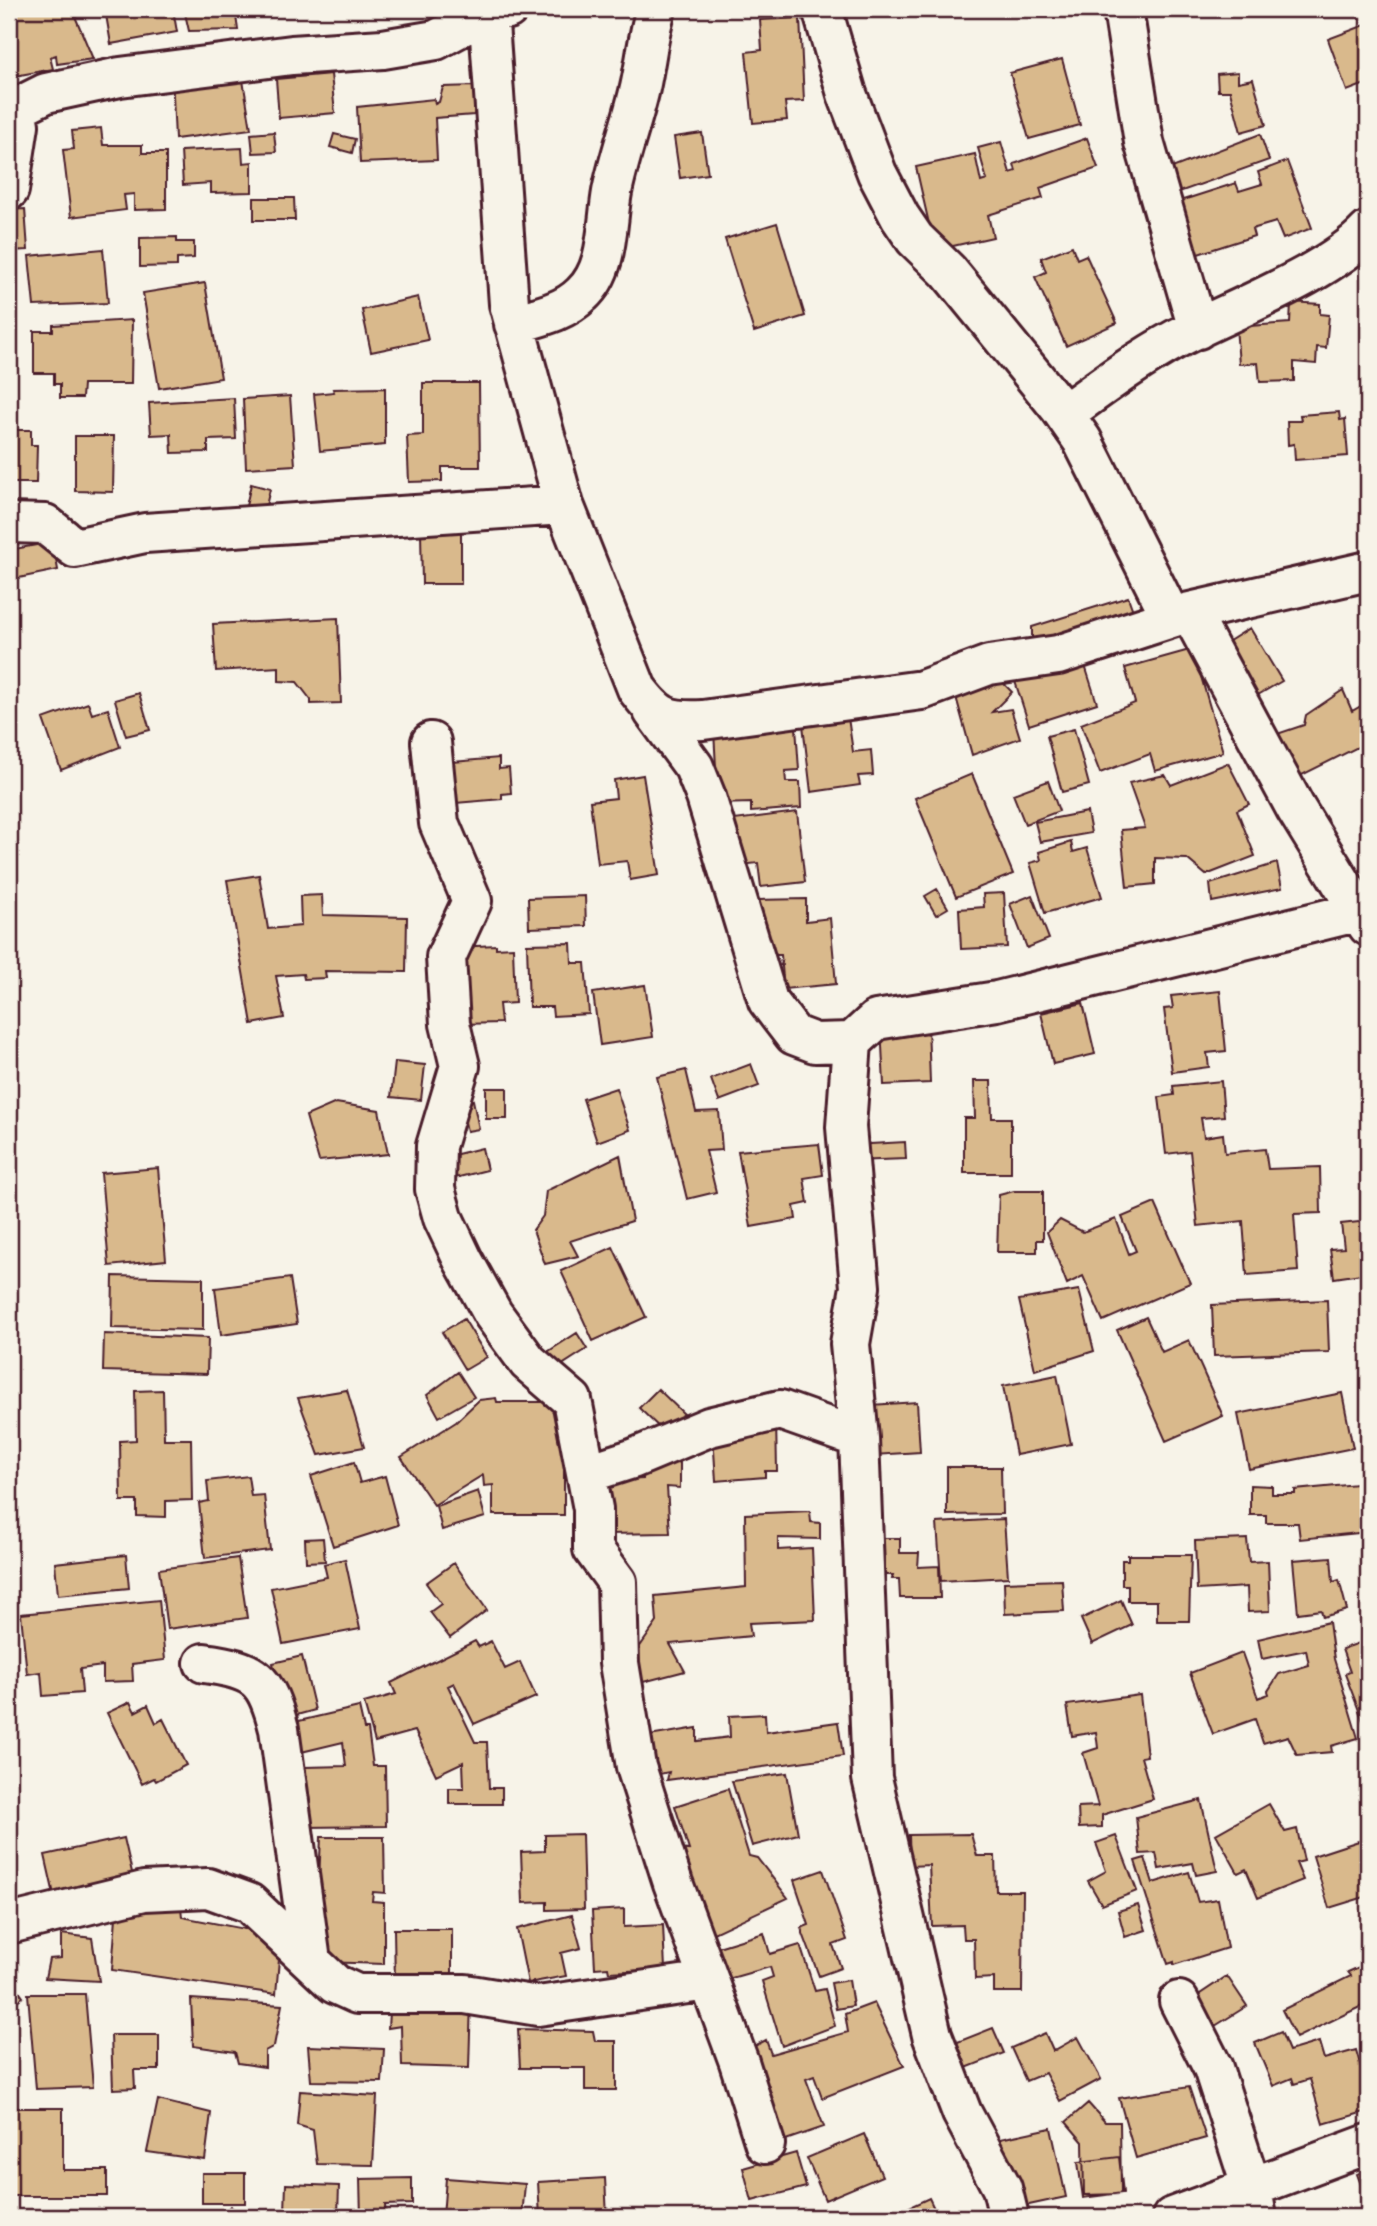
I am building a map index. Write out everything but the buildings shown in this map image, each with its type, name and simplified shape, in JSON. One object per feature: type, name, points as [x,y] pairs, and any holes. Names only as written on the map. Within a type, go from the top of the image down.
[{"type":"street","points":[[514,324],[563,309],[593,281],[605,245],[612,193],[640,88],[648,36],[656,9]]},
{"type":"street","points":[[9,190],[19,125],[12,101],[120,77],[292,55],[383,49],[436,40],[495,10],[509,304],[564,505],[637,688],[694,767],[706,797],[768,1001],[794,1035],[815,1043],[852,1042],[876,1020],[997,1001],[1365,915],[1296,809],[1180,615],[1082,440],[948,271],[915,239],[900,217],[877,173],[847,94],[822,9]]},
{"type":"street","points":[[1123,9],[1144,142],[1198,329]]},
{"type":"street","points":[[1063,414],[1132,365],[1321,266],[1356,244],[1368,231]]},
{"type":"street","points":[[9,523],[46,524],[75,548],[145,533],[564,505]]},
{"type":"street","points":[[653,711],[677,722],[703,720],[922,690],[989,665],[1058,655],[1180,615],[1368,572]]},
{"type":"street","points":[[431,742],[439,823],[472,901],[446,957],[450,1024],[460,1066],[436,1146],[435,1189],[443,1217],[493,1314],[528,1362],[572,1400],[588,1473],[593,1509],[593,1549],[617,1582],[619,1662],[636,1767],[765,2144]]},
{"type":"street","points":[[852,1042],[846,1127],[860,1287],[850,1344],[859,1438],[872,1779],[932,2035],[962,2113],[1002,2188],[1009,2217]]},
{"type":"street","points":[[588,1473],[632,1459],[709,1427],[780,1410],[859,1438]]},
{"type":"street","points":[[204,1663],[237,1667],[257,1677],[271,1698],[279,1729],[311,1961]]},
{"type":"street","points":[[9,1924],[144,1891],[208,1888],[249,1903],[335,1984],[357,1994],[465,1994],[538,2006],[708,1981]]},
{"type":"street","points":[[1179,2001],[1213,2068],[1254,2203]]},
{"type":"street","points":[[1172,2217],[1254,2203],[1368,2144]]}]
